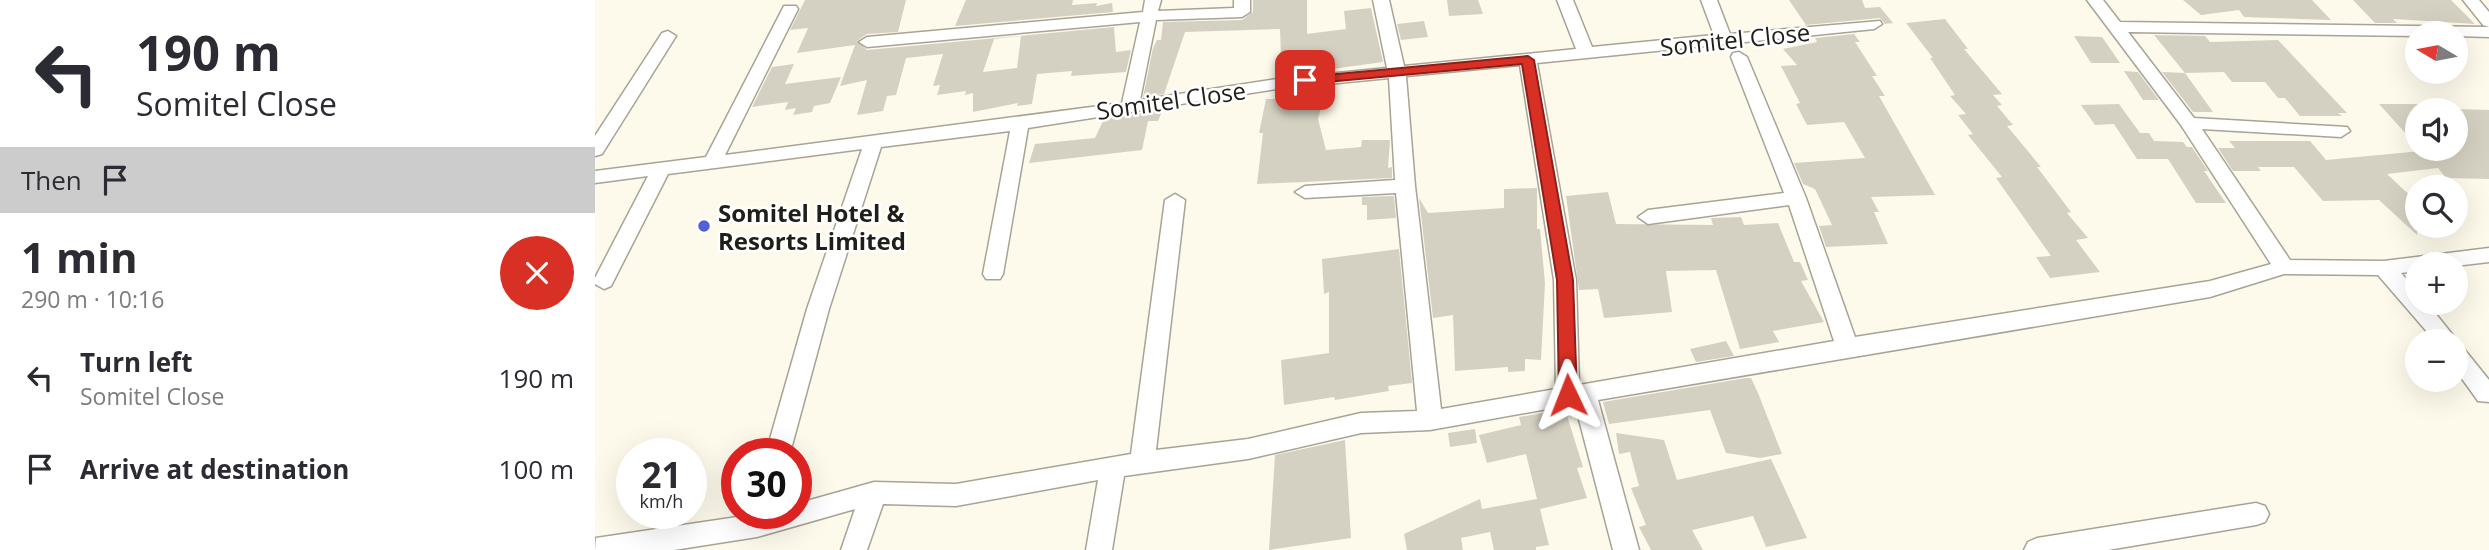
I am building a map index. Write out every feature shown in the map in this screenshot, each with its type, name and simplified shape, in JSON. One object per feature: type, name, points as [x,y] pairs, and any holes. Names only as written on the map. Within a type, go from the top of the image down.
[{"type":"street","points":[[866,42],[1152,8],[1243,12],[1242,0]]},
{"type":"street","points":[[1381,0],[1397,73],[1405,186],[1430,421]]},
{"type":"street","points":[[1565,0],[1586,54]]},
{"type":"street","points":[[1709,0],[1724,40]]},
{"type":"street","points":[[2095,0],[2189,122],[2214,165],[2284,267]]},
{"type":"street","points":[[2471,0],[2489,22]]},
{"type":"street","points":[[1130,105],[1152,8]]},
{"type":"street","points":[[713,161],[790,9]]},
{"type":"street","name":"Somitel Close","points":[[595,177],[874,140],[1020,124],[1277,84],[1874,24]]},
{"type":"street","points":[[2115,27],[2489,32]]},
{"type":"street","points":[[595,150],[669,36]]},
{"type":"street","points":[[1739,57],[1796,198],[1847,347]]},
{"type":"street","points":[[1528,60],[1565,280],[1576,394],[1626,550]]},
{"type":"street","points":[[2189,122],[2341,131]]},
{"type":"street","points":[[993,274],[1020,124]]},
{"type":"street","points":[[782,438],[818,309],[874,140]]},
{"type":"street","points":[[604,281],[662,168]]},
{"type":"street","points":[[1305,192],[1405,186]]},
{"type":"street","points":[[1648,217],[1796,198]]},
{"type":"street","points":[[1142,462],[1175,200]]},
{"type":"street","points":[[812,507],[874,493],[956,495],[1142,462],[1248,449],[1361,423],[1430,421],[1847,347],[2210,289],[2284,267],[2384,268],[2487,258]]},
{"type":"street","points":[[2384,268],[2437,329]]},
{"type":"street","points":[[2468,369],[2486,394]]},
{"type":"street","points":[[1099,550],[1113,468]]},
{"type":"street","points":[[854,550],[874,493]]},
{"type":"street","points":[[2037,550],[2256,514]]},
{"type":"street","points":[[596,550],[721,526]]},
{"type":"building","points":[[805,0],[906,0],[898,32],[867,34],[857,41],[867,50],[1114,27],[1116,52],[1131,50],[1126,72],[1071,76],[1072,71],[1037,74],[1032,104],[1017,106],[1018,103],[973,112],[973,93],[965,95],[966,91],[937,95],[940,85],[933,86],[943,54],[906,58],[896,95],[887,96],[883,111],[857,115],[867,80],[840,86],[855,45],[797,53],[808,28],[790,30]],"holes":[[[1021,36],[1017,68],[983,72],[994,39]]]},
{"type":"building","points":[[966,0],[1073,0],[1072,5],[1097,3],[1096,6],[1112,3],[1113,12],[955,26]]},
{"type":"building","points":[[1253,0],[1307,0],[1307,34],[1346,29],[1344,11],[1371,8],[1383,62],[1289,75],[1289,55],[1281,56],[1280,29],[1185,32],[1164,94],[1143,97],[1153,48],[1157,40],[1161,40],[1163,22],[1242,20],[1253,12]]},
{"type":"building","points":[[1447,0],[1478,0],[1483,14],[1449,16]]},
{"type":"building","points":[[1789,0],[1862,0],[1865,8],[1880,7],[1893,23],[1885,24],[1880,18],[1806,25]]},
{"type":"building","points":[[2183,0],[2312,0],[2331,20],[2244,17],[2239,10],[2201,15]]},
{"type":"building","points":[[2353,0],[2451,0],[2475,24],[2468,24],[2468,21],[2393,19],[2397,23],[2375,23]]},
{"type":"building","points":[[1945,19],[1968,49],[1964,49],[2002,94],[1993,95],[2002,105],[1997,106],[2013,125],[2007,126],[2041,167],[2037,167],[2071,212],[2067,213],[2088,238],[2076,240],[2100,272],[2050,278],[2036,257],[2051,256],[1996,178],[2002,177],[1968,135],[1973,134],[1958,115],[1966,114],[1950,96],[1955,95],[1930,58],[1933,58],[1906,23]]},
{"type":"building","points":[[1424,21],[1428,37],[1401,40],[1397,24]]},
{"type":"building","points":[[1854,34],[1860,42],[1855,42],[1877,76],[1872,76],[1885,96],[1879,96],[1935,195],[1871,197],[1879,212],[1874,212],[1888,244],[1826,247],[1819,226],[1832,225],[1815,189],[1803,184],[1794,163],[1865,158],[1844,122],[1807,125],[1796,104],[1800,103],[1781,66],[1797,65],[1783,49],[1817,42],[1815,38]]},
{"type":"building","points":[[2154,35],[2205,36],[2210,42],[2278,40],[2347,113],[2338,113],[2342,116],[2300,116],[2285,98],[2278,98],[2265,82],[2232,82],[2224,72],[2185,73]]},
{"type":"building","points":[[2074,36],[2102,37],[2120,63],[2091,63]]},
{"type":"building","points":[[794,64],[785,84],[841,77],[830,103],[814,106],[812,112],[793,115],[796,108],[785,110],[788,102],[752,107],[772,67]]},
{"type":"building","points":[[2124,71],[2138,72],[2159,100],[2143,100]]},
{"type":"building","points":[[2162,72],[2185,73],[2213,112],[2193,112]]},
{"type":"building","points":[[1266,99],[1323,99],[1318,119],[1326,150],[1361,147],[1362,140],[1390,140],[1388,168],[1392,167],[1392,178],[1257,184],[1263,133],[1259,133]]},
{"type":"building","points":[[2119,104],[2140,133],[2149,133],[2154,141],[2183,142],[2187,147],[2192,147],[2208,171],[2204,171],[2226,203],[2196,203],[2168,159],[2137,159],[2114,124],[2095,125],[2081,105]]},
{"type":"building","points":[[2379,104],[2405,104],[2405,133]]},
{"type":"building","points":[[1163,109],[1158,121],[1148,121],[1142,150],[1029,163],[1035,144],[1095,138],[1104,119]]},
{"type":"building","points":[[2468,109],[2489,110],[2489,179],[2468,179],[2468,175],[2444,175],[2438,168],[2387,174],[2405,191],[2405,224],[2379,200],[2323,201],[2294,167],[2258,167],[2261,171],[2233,171],[2218,148],[2235,148],[2229,141],[2310,141],[2326,160],[2405,153],[2405,161],[2468,161]]},
{"type":"building","points":[[1537,188],[1537,229],[1540,229],[1545,283],[1541,360],[1525,359],[1525,371],[1508,372],[1508,367],[1455,371],[1453,315],[1433,318],[1419,198],[1428,213],[1504,208],[1504,189]]},
{"type":"building","points":[[1608,192],[1616,224],[1713,225],[1711,218],[1741,217],[1744,225],[1778,223],[1794,262],[1800,262],[1808,280],[1801,281],[1824,322],[1773,331],[1779,342],[1740,349],[1716,270],[1666,271],[1672,312],[1604,318],[1598,289],[1579,290],[1566,196]]},
{"type":"building","points":[[1394,196],[1396,218],[1367,220],[1367,205],[1362,205],[1362,197]]},
{"type":"building","points":[[1399,249],[1412,383],[1388,386],[1389,391],[1284,405],[1281,360],[1329,353],[1329,292],[1324,294],[1322,259]]},
{"type":"building","points":[[1726,341],[1734,356],[1696,362],[1690,349]]},
{"type":"building","points":[[1751,378],[1782,454],[1760,458],[1726,453],[1710,410],[1609,424],[1603,402]]},
{"type":"building","points":[[1565,409],[1583,467],[1577,468],[1587,498],[1540,509],[1549,545],[1536,547],[1536,550],[1494,550],[1490,532],[1461,538],[1463,550],[1407,550],[1404,534],[1480,499],[1482,509],[1537,499],[1526,454],[1487,463],[1479,435],[1521,425],[1519,417]]},
{"type":"building","points":[[1475,429],[1477,443],[1450,447],[1448,433]]},
{"type":"building","points":[[1616,433],[1664,440],[1677,480],[1771,459],[1807,538],[1766,547],[1753,516],[1692,530],[1703,550],[1651,550],[1639,527],[1646,525],[1631,488],[1639,486],[1630,452],[1619,454]]},
{"type":"building","points":[[1345,440],[1351,538],[1269,550],[1275,455]]},
{"type":"place","name":"Somitel Hotel & Resorts Limited","points":[[704,226]]},
{"type":"route","points":[[1305,80],[1528,60],[1565,280],[1568,395]]}]
